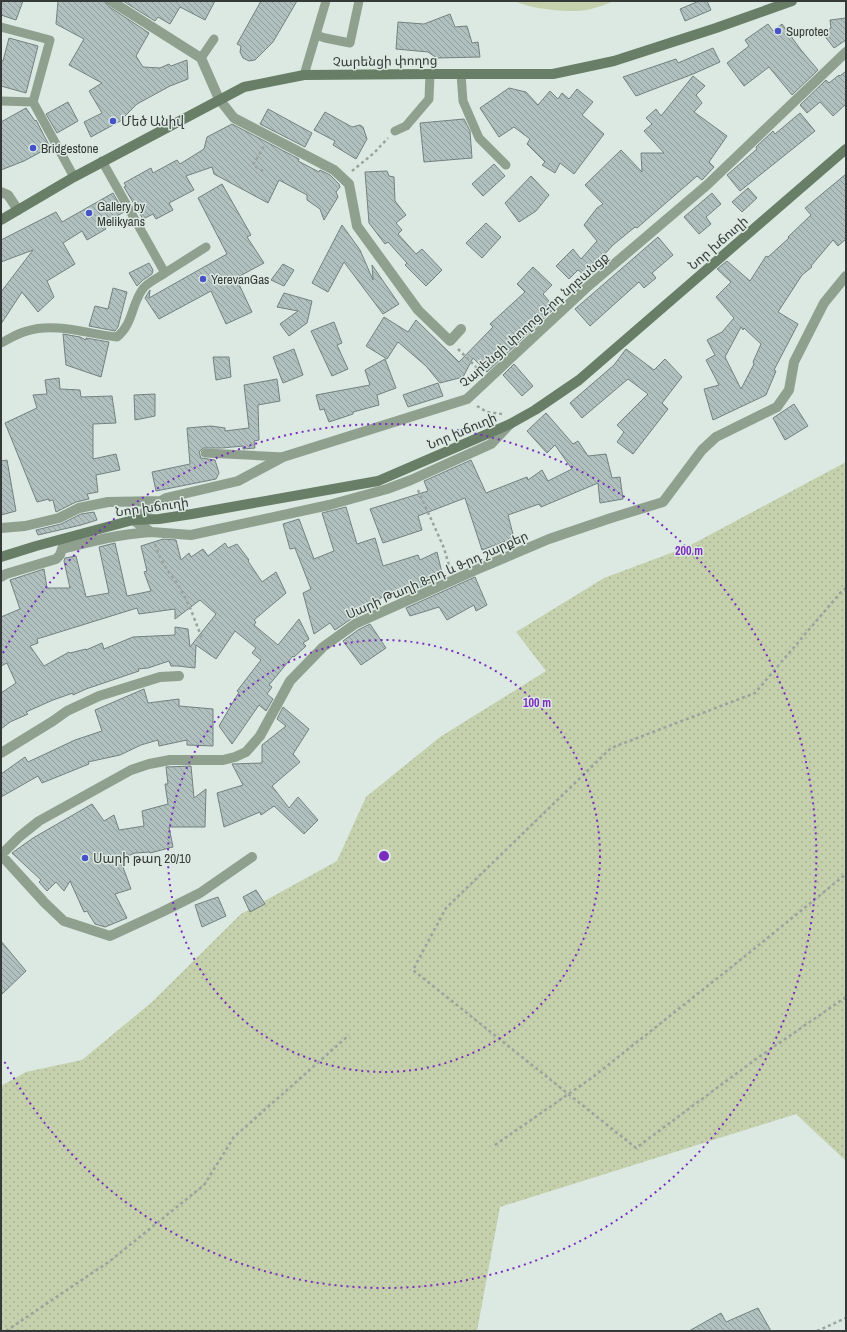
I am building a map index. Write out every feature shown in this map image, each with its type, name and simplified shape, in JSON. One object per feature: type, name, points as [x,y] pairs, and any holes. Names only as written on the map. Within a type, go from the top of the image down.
[{"type":"main road","name":"Չարենցի փողոց","points":[[1,220],[102,161],[244,87],[304,75],[553,74],[614,61],[716,28],[792,1]]},
{"type":"main road","name":"Նոր խճուղի","points":[[1,557],[133,520],[159,519],[192,514],[378,481],[510,424],[535,410],[579,380],[846,149]]},
{"type":"street","points":[[112,1],[201,58],[219,99],[234,118],[334,170],[349,184],[357,226],[418,310],[450,341],[461,329]]},
{"type":"street","name":"Չարենցի փողոց 2-րդ նրբանցք","points":[[133,520],[161,501],[238,482],[283,457],[467,398],[586,288],[707,185],[846,52]]},
{"type":"street","points":[[1,192],[8,195],[18,210]]},
{"type":"street","name":"Սարի Թաղի 8-րդ և 9-րդ շարքեր","points":[[1,855],[39,820],[132,770],[149,764],[170,760],[223,760],[246,752],[260,736],[290,681],[323,647],[356,624],[549,539],[663,502],[702,450],[716,437],[777,406],[789,390],[794,362],[824,302],[846,276]]},
{"type":"street","points":[[62,549],[130,534],[151,532],[191,535],[329,505],[387,489],[491,444],[510,424]]},
{"type":"street","points":[[1,528],[26,526],[59,518],[79,508],[108,502],[161,501]]},
{"type":"street","points":[[133,520],[151,532]]},
{"type":"street","points":[[1,577],[6,574],[56,559],[60,554],[66,538]]},
{"type":"street","points":[[1,753],[67,711],[99,696],[160,677],[179,676]]},
{"type":"street","points":[[1,855],[44,902],[64,921],[110,936],[200,893],[252,857]]},
{"type":"lane","points":[[304,75],[326,1]]},
{"type":"lane","points":[[316,35],[350,43],[359,1]]},
{"type":"lane","points":[[1,26],[50,40],[33,102],[74,177]]},
{"type":"lane","points":[[201,58],[214,39]]},
{"type":"lane","points":[[395,131],[406,126],[429,99],[430,74]]},
{"type":"lane","points":[[461,74],[463,101],[479,138],[506,166]]},
{"type":"lane","points":[[1,101],[33,102]]},
{"type":"lane","points":[[102,161],[165,273]]},
{"type":"lane","points":[[1,343],[27,330],[50,328],[67,328],[116,337],[124,332],[131,318],[136,300],[143,288],[206,247]]},
{"type":"lane","points":[[205,453],[283,457]]},
{"type":"path","points":[[342,179],[374,153],[395,131]]},
{"type":"path","points":[[256,160],[253,166],[263,171]]},
{"type":"path","points":[[450,341],[488,379]]},
{"type":"path","points":[[467,398],[487,412],[508,415],[510,424]]},
{"type":"path","points":[[413,479],[444,548],[453,580]]},
{"type":"path","points":[[151,532],[159,555],[189,605],[203,641]]},
{"type":"path","points":[[846,588],[755,693],[611,748],[446,908],[413,970],[636,1148],[756,1059],[846,997]]},
{"type":"path","points":[[494,1145],[606,1067],[846,874]]},
{"type":"path","points":[[6,1331],[110,1261],[204,1185],[234,1137],[349,1035]]},
{"type":"path","points":[[817,1331],[846,1318]]},
{"type":"green space","points":[[514,1],[614,1],[591,9],[563,11],[531,6]]},
{"type":"green space","points":[[846,462],[846,1161],[796,1114],[500,1207],[477,1331],[1,1331],[1,1086],[26,1072],[82,1060],[152,1002],[241,914],[337,861],[366,797],[440,737],[546,671],[516,632],[604,578],[687,547]]},
{"type":"building","points":[[1,1],[23,1],[16,20],[1,15]]},
{"type":"building","points":[[58,1],[105,1],[108,6],[149,33],[136,56],[143,67],[160,68],[169,64],[171,66],[187,60],[188,79],[170,86],[137,104],[122,120],[91,137],[84,122],[102,113],[89,91],[102,83],[69,65],[84,39],[56,24]]},
{"type":"building","points":[[123,1],[215,1],[205,20],[180,7],[170,24],[158,17],[155,21]]},
{"type":"building","points":[[261,1],[297,1],[273,42],[255,60],[249,61],[243,58],[240,52],[241,46],[237,44]]},
{"type":"building","points":[[699,1],[707,1],[711,10],[685,21],[680,9]]},
{"type":"building","points":[[450,14],[455,27],[467,26],[472,43],[478,42],[480,57],[437,58],[428,52],[396,49],[398,22],[424,24]]},
{"type":"building","points":[[846,18],[846,40],[834,48],[823,34],[831,28],[830,20]]},
{"type":"building","points":[[768,24],[773,31],[782,24],[818,70],[792,95],[769,67],[744,86],[727,63],[749,46],[745,40]]},
{"type":"building","points":[[9,38],[38,46],[26,93],[1,86],[1,60],[3,61]]},
{"type":"building","points":[[713,48],[720,62],[636,96],[623,77],[676,59],[678,63]]},
{"type":"building","points":[[846,71],[846,104],[833,116],[820,102],[807,113],[800,105],[826,80],[829,83]]},
{"type":"building","points":[[693,76],[705,86],[696,95],[702,103],[694,112],[727,136],[709,162],[714,167],[702,180],[697,176],[637,228],[635,227],[613,245],[591,269],[594,273],[588,278],[578,270],[569,279],[556,266],[573,249],[581,259],[597,241],[584,225],[597,208],[603,204],[585,185],[621,150],[642,172],[641,153],[664,153],[644,131],[652,124],[646,118],[656,109],[661,116]]},
{"type":"building","points":[[509,88],[526,92],[538,105],[550,91],[558,99],[562,93],[569,99],[577,89],[593,102],[582,115],[604,134],[574,174],[560,163],[555,173],[542,165],[545,162],[527,144],[530,139],[514,127],[499,137],[480,108]]},
{"type":"building","points":[[68,102],[78,121],[57,133],[46,114]]},
{"type":"building","points":[[26,108],[35,121],[36,120],[50,147],[24,161],[1,170],[1,122]]},
{"type":"building","points":[[268,109],[312,133],[305,147],[260,124]]},
{"type":"building","points":[[325,112],[352,127],[360,125],[363,127],[367,139],[356,159],[333,145],[335,141],[314,130]]},
{"type":"building","points":[[800,113],[815,131],[740,191],[727,175],[757,149],[756,147],[773,131],[775,134]]},
{"type":"building","points":[[464,119],[470,131],[472,158],[424,162],[420,123]]},
{"type":"building","points":[[232,124],[299,159],[298,161],[319,172],[320,170],[330,175],[339,184],[340,187],[336,192],[338,197],[324,220],[320,209],[307,200],[307,195],[279,180],[268,203],[214,174],[212,167],[186,176],[194,190],[169,203],[173,210],[156,219],[153,214],[143,219],[124,187],[126,186],[124,183],[151,168],[153,173],[177,160],[180,164],[204,149],[207,137]]},
{"type":"building","points":[[494,164],[505,176],[483,196],[472,184]]},
{"type":"building","points":[[387,171],[389,176],[394,177],[395,201],[406,215],[396,223],[402,230],[398,234],[416,254],[422,249],[442,270],[426,286],[405,265],[407,263],[388,242],[385,244],[369,223],[365,172]]},
{"type":"building","points":[[846,174],[846,239],[838,246],[833,240],[811,266],[812,267],[802,275],[778,312],[798,324],[774,370],[776,371],[766,395],[713,420],[704,389],[719,385],[706,360],[715,355],[707,340],[722,332],[734,318],[716,297],[731,282],[717,269],[727,261],[750,281],[766,256],[768,257],[789,238],[788,237],[811,215],[805,208]],"holes":[[[741,327],[743,330],[744,328],[761,344],[753,362],[754,364],[741,389],[725,357]]]},
{"type":"building","points":[[531,176],[549,195],[536,211],[519,222],[505,203]]},
{"type":"building","points":[[222,184],[251,235],[247,237],[264,263],[236,278],[252,312],[226,324],[211,291],[159,319],[145,298],[150,290],[149,298],[227,254],[198,198]]},
{"type":"building","points":[[748,188],[757,198],[742,212],[732,202]]},
{"type":"building","points":[[113,193],[124,212],[103,224],[106,229],[87,240],[82,231],[63,243],[75,264],[47,281],[54,297],[38,312],[22,292],[1,324],[1,292],[33,250],[1,262],[1,240],[56,212],[62,222]]},
{"type":"building","points":[[712,193],[721,204],[706,217],[711,224],[699,234],[684,217]]},
{"type":"building","points":[[486,223],[501,237],[482,258],[466,243]]},
{"type":"building","points":[[342,225],[360,250],[373,280],[372,265],[399,304],[383,314],[344,262],[328,292],[312,283]]},
{"type":"building","points":[[658,237],[673,255],[652,273],[656,278],[644,288],[639,282],[590,326],[575,309]]},
{"type":"building","points":[[149,263],[153,270],[152,274],[137,286],[129,273]]},
{"type":"building","points":[[283,264],[294,270],[284,286],[271,280]]},
{"type":"building","points":[[533,267],[552,285],[543,294],[555,308],[487,372],[473,358],[463,377],[440,383],[426,366],[398,342],[387,359],[366,346],[384,317],[408,332],[416,320],[459,362],[493,327],[490,324],[525,292],[517,284]]},
{"type":"building","points":[[113,288],[127,292],[118,327],[115,331],[89,326],[95,306],[108,309]]},
{"type":"building","points":[[284,293],[312,301],[307,323],[289,336],[280,324],[298,311],[277,307]]},
{"type":"building","points":[[334,322],[342,343],[337,345],[348,369],[332,376],[311,331]]},
{"type":"building","points":[[63,334],[80,337],[86,340],[86,338],[109,342],[101,377],[66,365]]},
{"type":"building","points":[[294,349],[303,375],[283,383],[273,357]]},
{"type":"building","points":[[626,349],[654,370],[665,359],[682,377],[662,403],[668,409],[633,454],[617,442],[624,432],[617,425],[648,394],[628,379],[582,418],[570,403],[614,365]]},
{"type":"building","points":[[213,357],[229,357],[231,377],[216,380]]},
{"type":"building","points":[[385,359],[396,388],[377,395],[379,405],[353,412],[353,414],[329,422],[324,409],[320,410],[316,395],[370,385],[365,370]]},
{"type":"building","points":[[514,364],[533,386],[522,396],[503,375]]},
{"type":"building","points":[[59,378],[60,389],[80,390],[81,397],[112,396],[116,423],[93,424],[93,459],[116,454],[120,470],[96,475],[98,492],[87,494],[89,499],[76,502],[56,512],[53,500],[49,501],[49,499],[37,502],[5,423],[37,408],[33,395],[47,394],[45,380]]},
{"type":"building","points":[[277,379],[280,401],[258,405],[259,440],[254,441],[255,448],[243,449],[243,446],[203,448],[199,452],[201,458],[215,460],[219,473],[216,479],[156,491],[152,472],[190,464],[187,428],[211,426],[225,428],[225,431],[249,428],[244,385]]},
{"type":"building","points":[[438,383],[443,396],[408,407],[403,395]]},
{"type":"building","points":[[155,394],[155,416],[135,420],[134,395]]},
{"type":"building","points":[[794,404],[808,426],[785,440],[773,418]]},
{"type":"building","points":[[546,413],[573,444],[578,441],[588,456],[606,454],[612,478],[620,477],[623,499],[600,503],[598,483],[541,507],[539,504],[508,515],[514,538],[482,550],[465,498],[418,516],[422,530],[383,543],[370,509],[428,491],[424,481],[471,460],[486,493],[527,477],[528,480],[542,470],[548,481],[572,469],[555,445],[547,453],[527,431]]},
{"type":"building","points":[[7,460],[16,511],[1,515],[1,461]]},
{"type":"building","points":[[346,507],[357,544],[375,538],[383,566],[418,555],[420,560],[437,552],[443,577],[401,596],[398,590],[359,608],[363,613],[335,630],[330,623],[314,634],[303,593],[311,589],[295,548],[290,549],[283,524],[299,519],[314,559],[334,551],[322,513]]},
{"type":"building","points":[[94,512],[97,520],[81,525],[38,535],[36,530],[61,524],[81,514]]},
{"type":"building","points":[[163,539],[176,540],[181,560],[189,553],[191,557],[203,549],[208,556],[225,543],[228,548],[237,544],[249,560],[248,561],[262,582],[276,572],[286,593],[254,620],[256,622],[254,625],[278,645],[299,619],[309,639],[303,643],[306,646],[294,657],[293,656],[269,685],[272,687],[267,694],[273,699],[266,711],[259,705],[232,744],[219,726],[239,692],[237,691],[261,660],[252,653],[256,648],[235,631],[216,659],[196,645],[195,668],[171,666],[169,661],[148,668],[138,669],[139,671],[73,695],[73,693],[53,700],[26,712],[28,714],[10,722],[1,729],[1,693],[16,683],[7,663],[1,666],[1,617],[20,609],[10,580],[44,569],[47,588],[70,588],[64,561],[65,558],[76,556],[86,597],[109,593],[99,547],[115,543],[127,596],[151,591],[144,572],[147,571],[141,546]],"holes":[[[200,600],[216,614],[190,647],[188,629],[175,627],[175,635],[133,637],[104,649],[102,643],[86,650],[69,652],[44,666],[30,646],[38,643],[37,639],[137,608],[139,614],[175,609],[175,619]]]},
{"type":"building","points":[[475,577],[487,605],[476,611],[474,605],[447,620],[439,607],[410,616],[406,608]]},
{"type":"building","points":[[370,624],[386,648],[361,665],[343,641],[358,630]]},
{"type":"building","points":[[144,689],[148,703],[179,699],[179,706],[213,709],[213,746],[187,745],[187,740],[159,746],[158,740],[141,745],[120,755],[88,762],[89,764],[42,783],[38,776],[1,797],[1,774],[25,757],[28,762],[75,740],[102,731],[95,710]]},
{"type":"building","points":[[283,707],[309,729],[293,754],[300,762],[272,786],[289,808],[298,797],[318,820],[304,834],[274,806],[261,815],[260,812],[224,827],[217,793],[243,785],[232,764],[262,763],[262,745],[286,726],[277,719]]},
{"type":"building","points":[[191,766],[194,798],[206,789],[205,827],[169,827],[173,847],[150,853],[135,853],[120,859],[131,889],[115,894],[127,918],[105,927],[95,924],[87,911],[84,912],[70,881],[64,891],[56,882],[47,891],[39,882],[41,880],[12,853],[33,838],[92,804],[104,821],[114,815],[119,830],[144,826],[142,811],[168,804],[165,784],[168,784],[166,767]]},
{"type":"building","points":[[256,890],[265,904],[250,912],[243,897]]},
{"type":"building","points":[[218,897],[226,916],[202,927],[195,905]]},
{"type":"building","points":[[1,941],[26,971],[1,995]]},
{"type":"building","points":[[758,1308],[771,1331],[689,1331],[721,1313],[726,1322]]},
{"type":"place","name":"Suprotec","points":[[778,31]]},
{"type":"place","name":"Մեծ Անիվ","points":[[113,121]]},
{"type":"place","name":"Bridgestone","points":[[33,148]]},
{"type":"place","name":"Gallery by Melikyans","points":[[89,213]]},
{"type":"place","name":"YerevanGas","points":[[203,279]]},
{"type":"place","name":"Սարի թաղ 20/10","points":[[85,858]]}]
